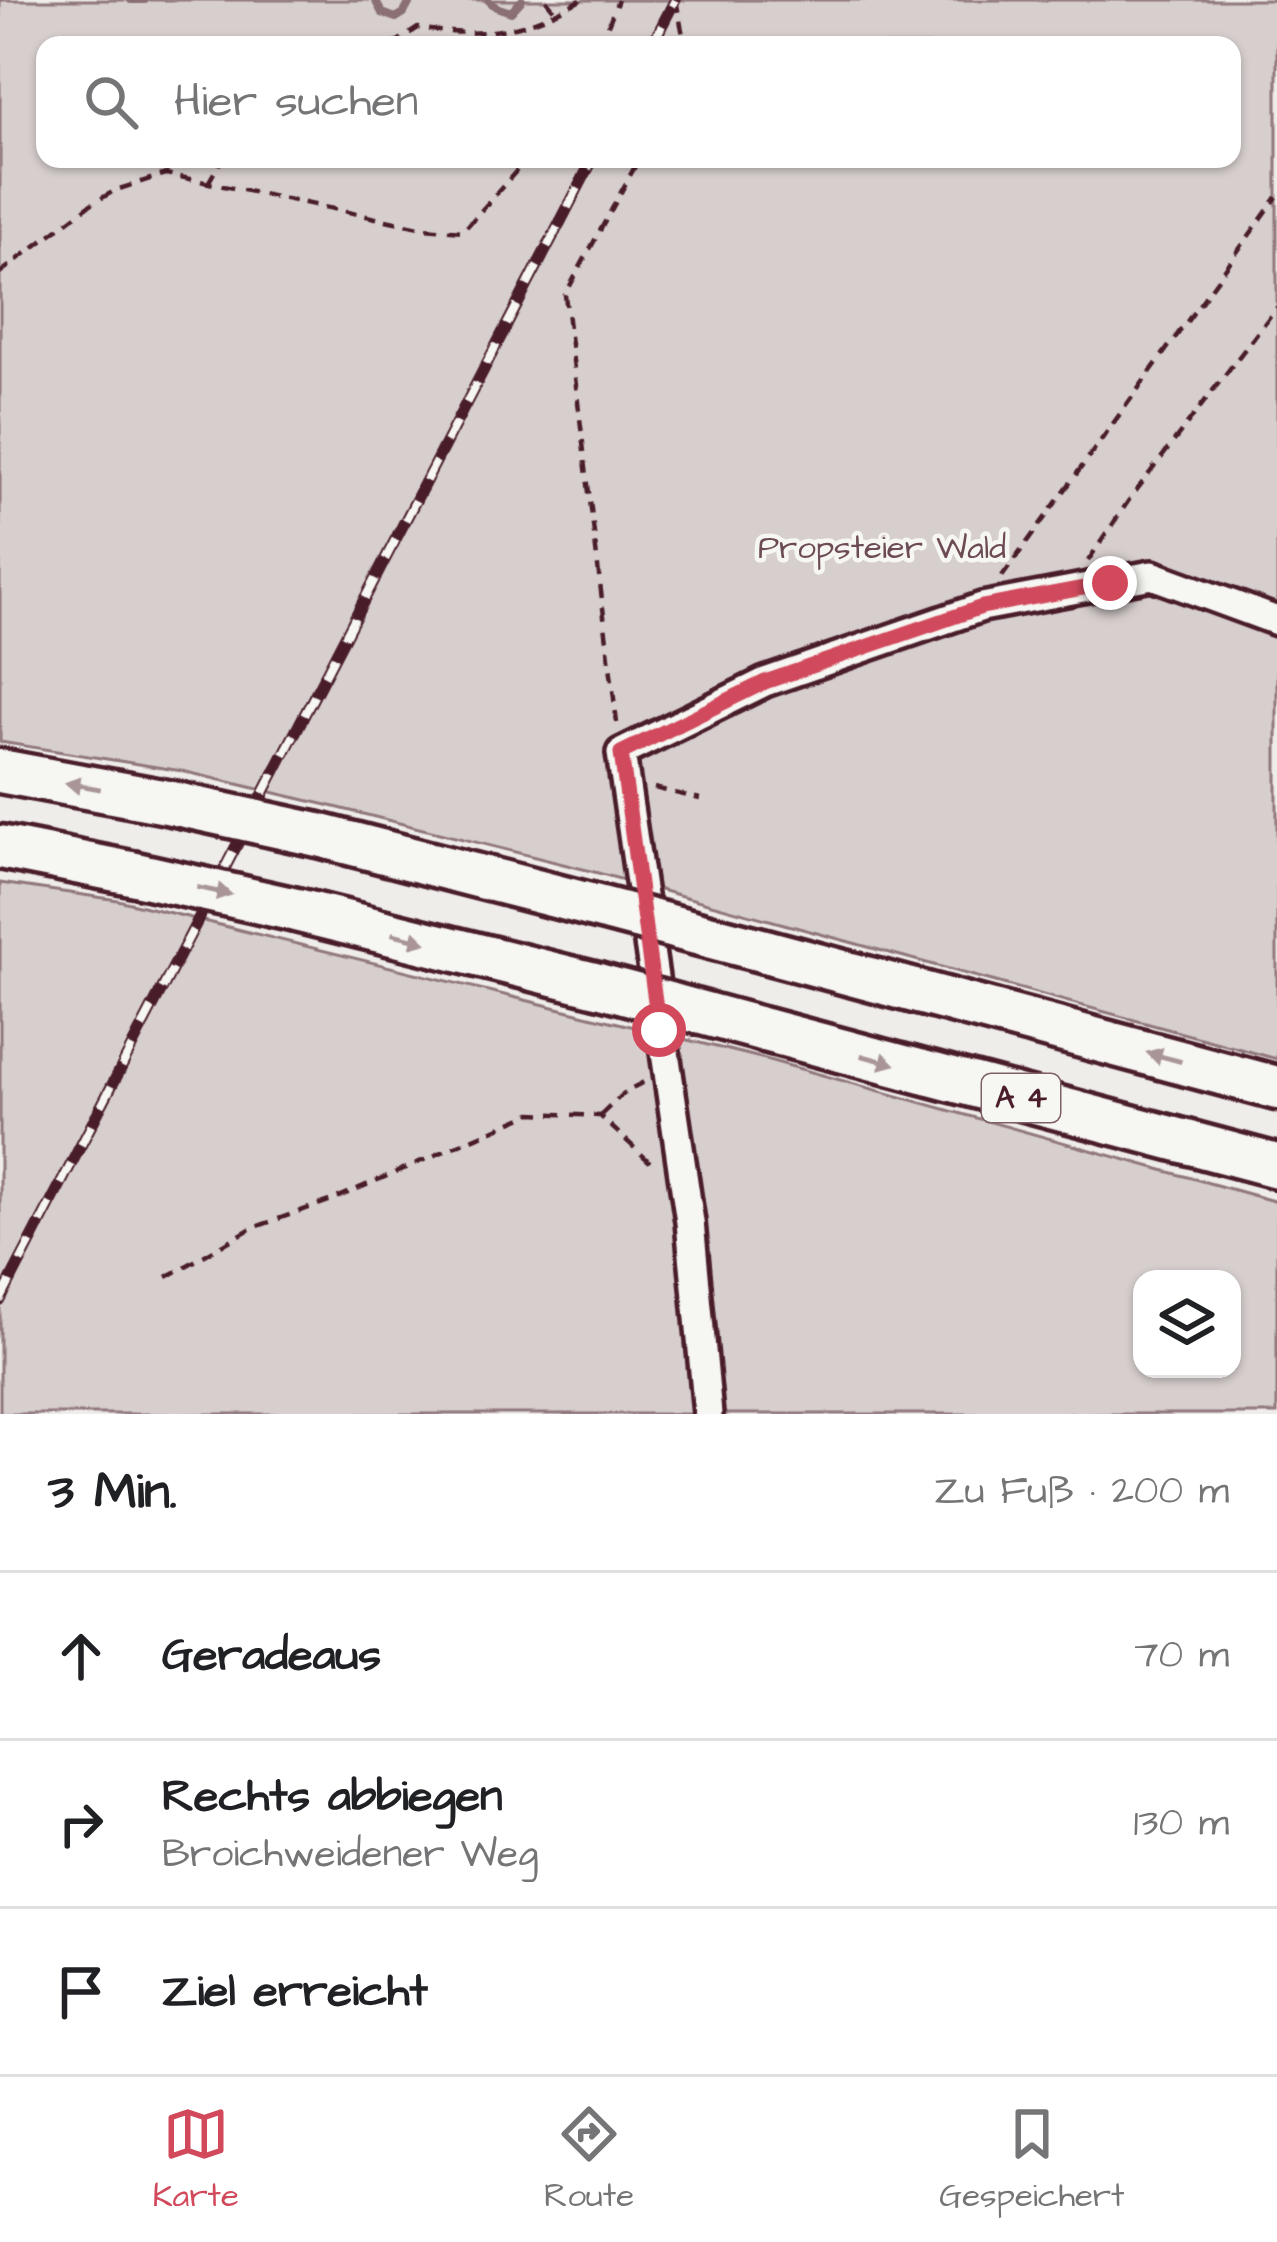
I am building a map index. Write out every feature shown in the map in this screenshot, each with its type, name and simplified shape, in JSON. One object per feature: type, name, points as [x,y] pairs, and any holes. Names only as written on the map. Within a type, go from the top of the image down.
[{"type":"highway","name":"A 4","points":[[0,771],[318,835],[1277,1088]]},
{"type":"highway","name":"A 4","points":[[0,847],[296,910],[598,985],[1277,1166]]},
{"type":"street","points":[[708,1414],[690,1222],[621,753],[765,682],[982,607],[1152,575],[1277,621]]},
{"type":"path","points":[[546,0],[556,12]]},
{"type":"path","points":[[406,36],[418,28],[461,35],[515,30],[581,0]]},
{"type":"path","points":[[604,36],[618,0]]},
{"type":"path","points":[[676,0],[684,36]]},
{"type":"path","points":[[208,183],[217,168]]},
{"type":"path","points":[[0,274],[91,204],[116,190],[166,174],[463,231],[519,168]]},
{"type":"path","points":[[621,753],[565,296],[634,168]]},
{"type":"path","points":[[982,607],[1277,196]]},
{"type":"path","points":[[1069,591],[1129,500],[1277,307]]},
{"type":"path","points":[[625,781],[700,800]]},
{"type":"path","points":[[600,1116],[626,1091],[665,1071]]},
{"type":"path","points":[[166,1276],[250,1229],[332,1200],[532,1113],[600,1116],[682,1192]]},
{"type":"green space","name":"Propsteier Wald","points":[[0,0],[1277,0],[1277,1059],[587,870],[182,771],[0,742]]},
{"type":"green space","points":[[0,883],[118,900],[765,1059],[1277,1202],[1277,1414],[0,1414]]},
{"type":"waterway","points":[[131,0],[145,0]]},
{"type":"waterway","points":[[375,0],[382,13],[396,18],[411,0]]},
{"type":"waterway","points":[[488,0],[511,12],[522,0]]},
{"type":"railway","points":[[657,36],[675,0]]},
{"type":"railway","points":[[0,1301],[588,168]]},
{"type":"route","points":[[659,1030],[621,753],[765,682],[982,607],[1110,583]]}]
